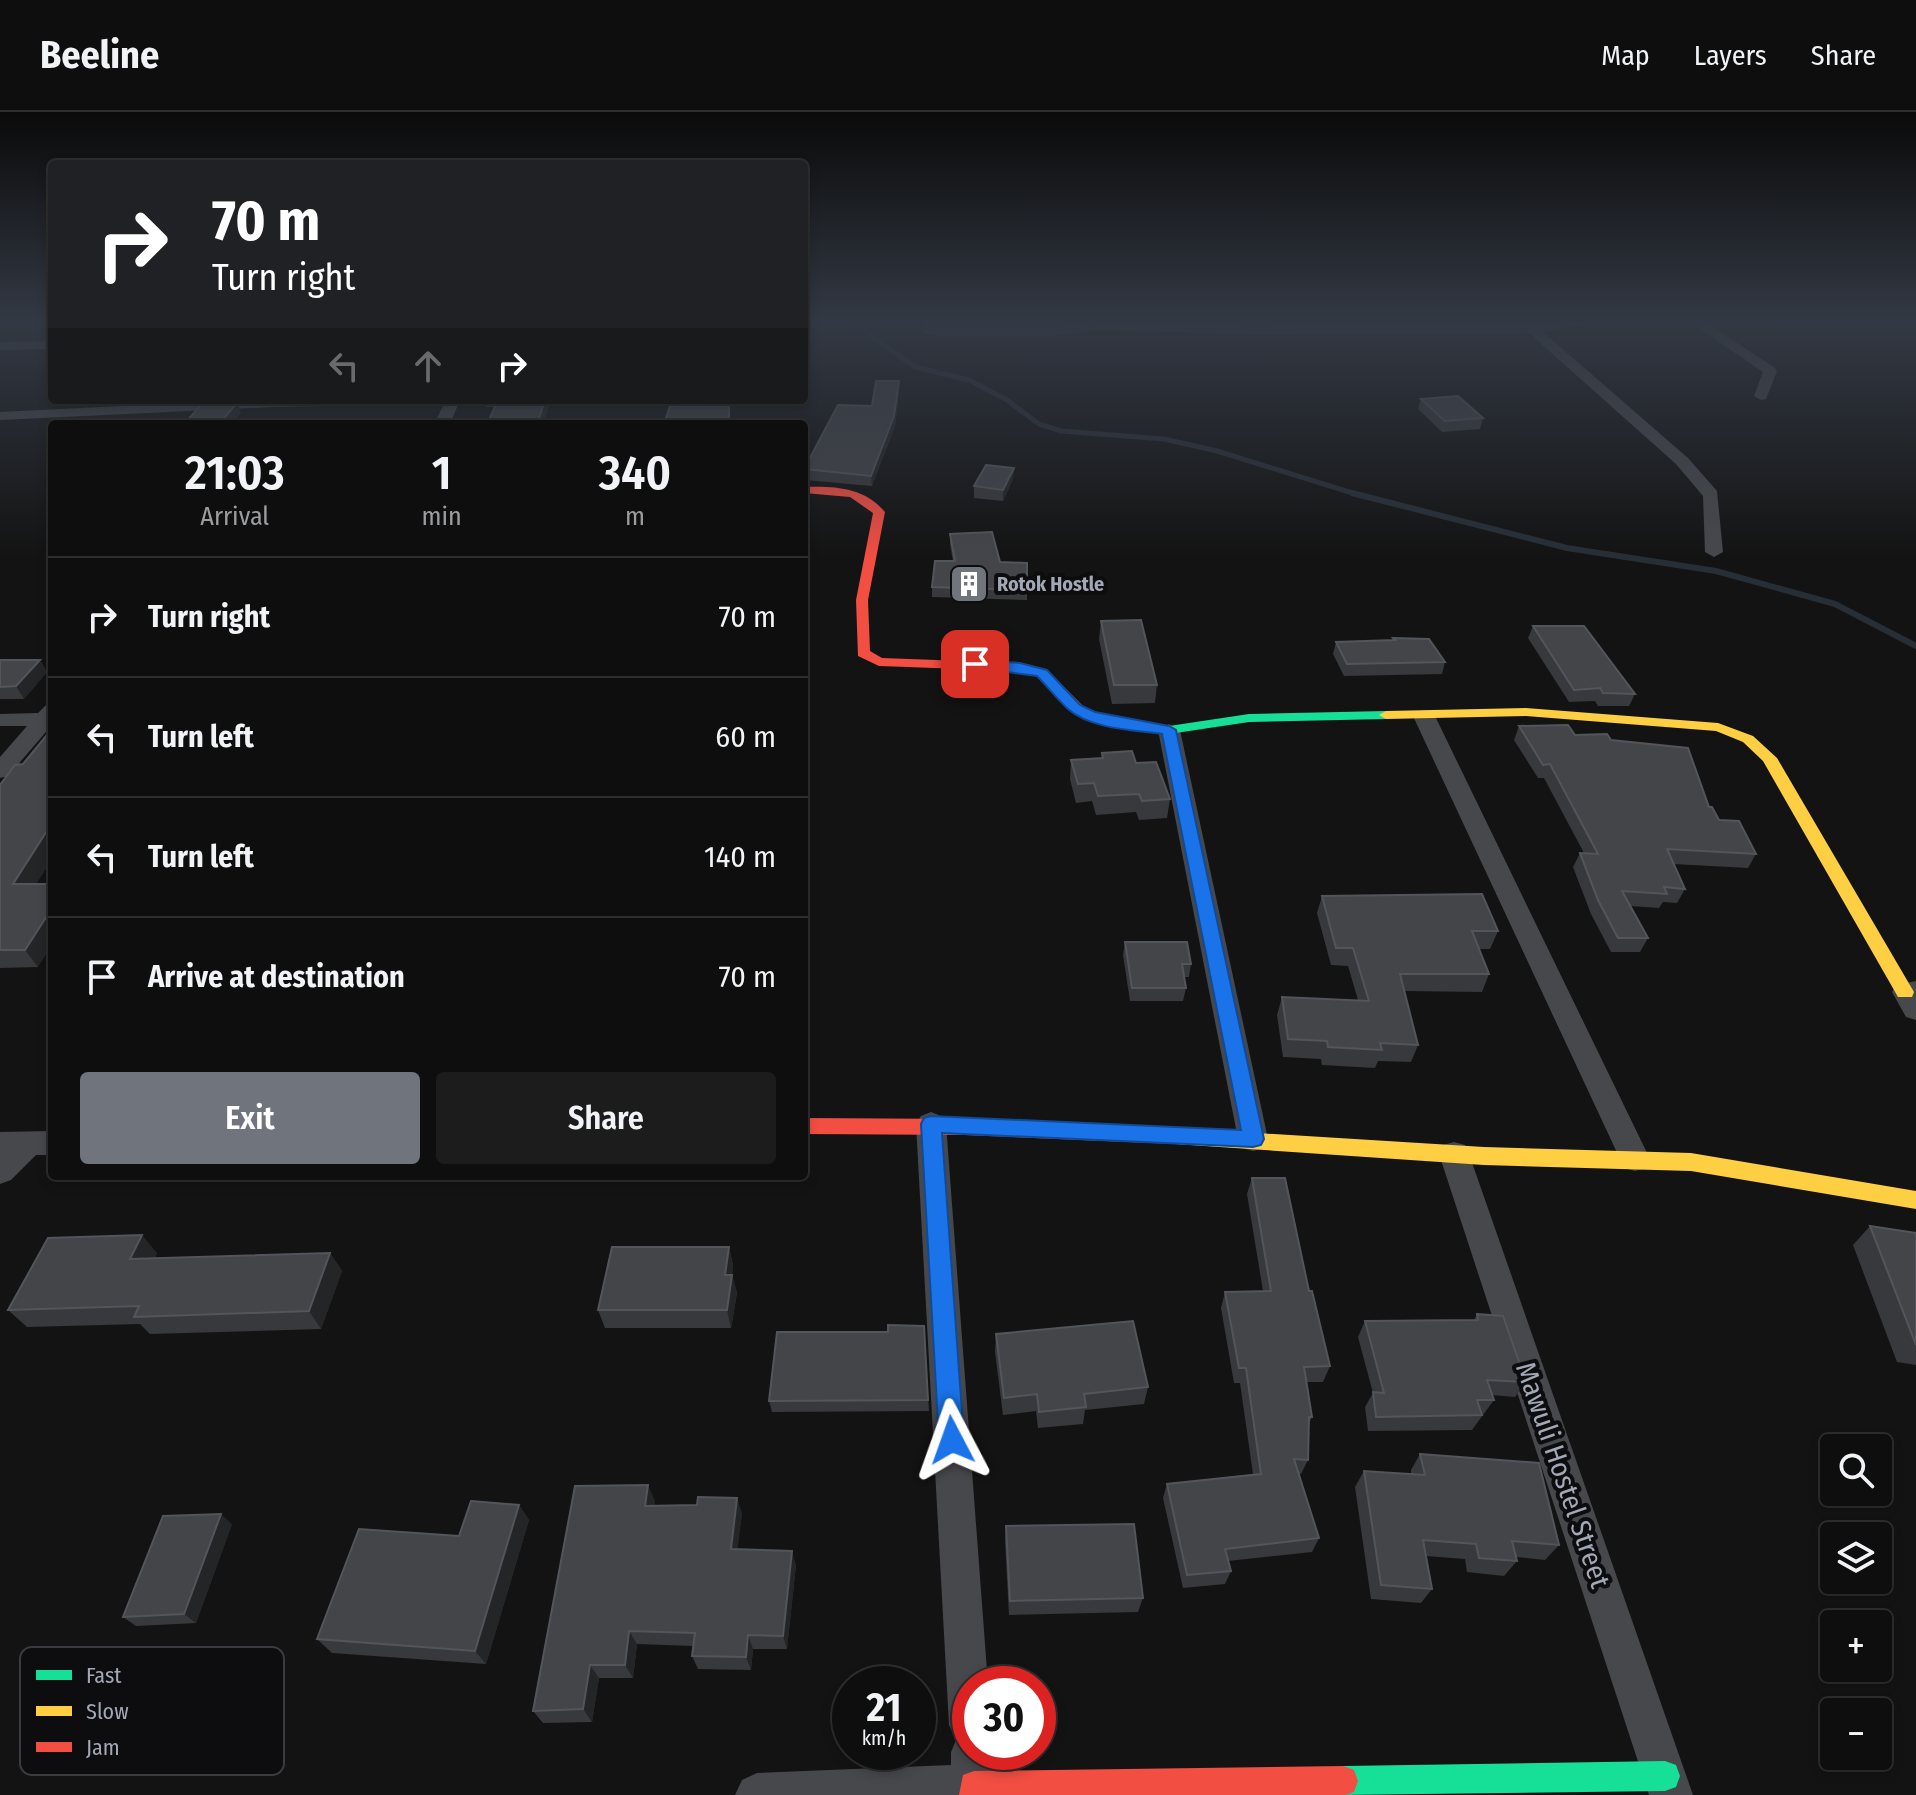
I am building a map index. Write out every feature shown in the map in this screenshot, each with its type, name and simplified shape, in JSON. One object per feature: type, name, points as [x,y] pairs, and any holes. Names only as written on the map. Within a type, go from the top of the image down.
[{"type":"street","points":[[1613,401],[1682,461],[1711,495],[1714,552]]},
{"type":"street","points":[[69,412],[78,404]]},
{"type":"street","points":[[0,416],[250,404]]},
{"type":"street","points":[[808,490],[859,495],[874,502],[879,512],[866,585],[861,639],[863,653],[879,662],[902,665],[952,662],[1020,667],[1042,673],[1075,708],[1089,716],[1120,724],[1169,730],[1249,718],[1526,712],[1718,727],[1748,739],[1769,758],[1912,998]]},
{"type":"street","points":[[0,720],[48,716]]},
{"type":"street","points":[[1424,716],[1635,1159]]},
{"type":"street","points":[[0,771],[48,718]]},
{"type":"street","points":[[1169,730],[1253,1139]]},
{"type":"street","points":[[808,1126],[931,1124],[1253,1139],[1454,1154],[1635,1159],[1725,1166],[1916,1200]]},
{"type":"street","points":[[931,1124],[966,1666]]},
{"type":"street","points":[[0,1171],[35,1142]]},
{"type":"street","name":"Mawuli Hostel Street","points":[[1454,1154],[1668,1786]]},
{"type":"street","points":[[757,1795],[973,1778],[1668,1786]]},
{"type":"building","points":[[873,401],[896,401],[894,416],[871,476],[808,469],[808,461],[838,405],[872,406]]},
{"type":"building","points":[[1423,401],[1463,401],[1483,418],[1445,421]]},
{"type":"building","points":[[202,404],[236,404],[222,420],[188,420]]},
{"type":"building","points":[[496,404],[544,404],[538,420],[489,420]]},
{"type":"building","points":[[729,405],[729,420],[665,420],[670,406]]},
{"type":"building","points":[[986,465],[1014,468],[1003,490],[974,486]]},
{"type":"building","points":[[992,532],[1000,562],[1027,563],[1027,590],[932,587],[935,561],[955,561],[950,534]]},
{"type":"building","points":[[1141,620],[1157,685],[1114,685],[1101,621]]},
{"type":"building","points":[[1533,626],[1584,626],[1635,694],[1603,693],[1600,688],[1574,690]]},
{"type":"building","points":[[1393,638],[1429,639],[1445,662],[1347,664],[1336,642],[1395,640]]},
{"type":"building","points":[[0,660],[40,660],[16,686],[0,687]]},
{"type":"building","points":[[1568,725],[1575,735],[1607,734],[1611,740],[1688,748],[1709,807],[1719,820],[1739,821],[1756,854],[1667,849],[1685,889],[1664,887],[1667,894],[1622,891],[1648,938],[1618,938],[1598,900],[1580,853],[1598,854],[1550,764],[1543,765],[1519,726]]},
{"type":"building","points":[[48,734],[48,829],[13,884],[48,884],[48,914],[25,950],[0,950],[0,785],[15,765],[23,764]]},
{"type":"building","points":[[1132,751],[1136,763],[1156,762],[1170,799],[1142,801],[1139,794],[1098,796],[1094,783],[1078,784],[1071,760],[1103,758],[1102,753]]},
{"type":"building","points":[[1482,894],[1498,931],[1472,931],[1489,974],[1400,974],[1418,1045],[1380,1043],[1382,1050],[1328,1047],[1327,1041],[1288,1039],[1282,997],[1369,1001],[1353,948],[1336,948],[1322,896]]},
{"type":"building","points":[[1125,942],[1187,942],[1191,964],[1182,964],[1186,988],[1132,988]]},
{"type":"building","points":[[1252,1178],[1285,1178],[1309,1291],[1312,1291],[1330,1366],[1304,1367],[1312,1417],[1309,1417],[1308,1460],[1294,1459],[1319,1538],[1225,1549],[1231,1571],[1187,1575],[1167,1484],[1261,1474],[1246,1368],[1239,1368],[1225,1292],[1271,1291]]},
{"type":"building","points":[[1870,1226],[1916,1233],[1916,1345]]},
{"type":"building","points":[[142,1235],[130,1259],[330,1253],[309,1311],[134,1317],[139,1306],[8,1310],[48,1238]]},
{"type":"building","points":[[612,1247],[729,1247],[725,1275],[732,1275],[727,1310],[598,1310]]},
{"type":"building","points":[[1477,1314],[1503,1316],[1526,1382],[1487,1380],[1494,1400],[1477,1400],[1482,1415],[1376,1417],[1373,1392],[1384,1393],[1365,1321],[1478,1320]]},
{"type":"building","points":[[1133,1321],[1148,1387],[1084,1394],[1086,1407],[1039,1412],[1037,1394],[1004,1398],[996,1334]]},
{"type":"building","points":[[888,1325],[924,1326],[928,1400],[769,1401],[777,1332],[888,1332]]},
{"type":"building","points":[[1420,1454],[1539,1463],[1559,1545],[1512,1541],[1517,1561],[1479,1558],[1476,1544],[1423,1540],[1432,1589],[1381,1585],[1364,1471],[1425,1475]]},
{"type":"building","points":[[648,1485],[645,1506],[697,1505],[698,1497],[737,1498],[731,1549],[792,1551],[783,1636],[748,1635],[746,1657],[692,1656],[695,1633],[629,1631],[625,1665],[590,1665],[583,1709],[533,1711],[575,1486]]},
{"type":"building","points":[[471,1501],[519,1505],[475,1651],[317,1639],[359,1529],[459,1536]]},
{"type":"building","points":[[221,1514],[184,1614],[123,1617],[163,1516]]},
{"type":"building","points":[[1134,1524],[1143,1598],[1010,1601],[1006,1526]]},
{"type":"waterway","points":[[1008,401],[1039,424],[1061,431],[1164,439],[1217,451],[1355,494]]},
{"type":"waterway","points":[[1355,494],[1567,548],[1716,571],[1835,604],[1916,646]]},
{"type":"waterway","points":[[1355,494],[1359,495]]},
{"type":"traffic: fast","points":[[1079,710],[1089,716],[1169,730],[1249,718],[1386,715]]},
{"type":"traffic: fast","points":[[1343,1781],[1665,1776]]},
{"type":"traffic: slow","points":[[1386,715],[1526,712],[1718,727],[1748,739],[1769,758],[1905,992]]},
{"type":"traffic: slow","points":[[1175,1136],[1484,1156],[1691,1162],[1916,1200]]},
{"type":"traffic: jam","points":[[808,490],[854,494],[872,504],[879,512],[862,600],[863,653],[879,662],[1020,667],[1042,673],[1079,710]]},
{"type":"traffic: jam","points":[[808,1126],[965,1127],[1175,1136]]},
{"type":"traffic: jam","points":[[974,1795],[974,1786],[1343,1781]]},
{"type":"place","name":"Rotok Hostle","points":[[969,584]]},
{"type":"route","points":[[952,1440],[931,1124],[1253,1139],[1169,730],[1120,724],[1089,716],[1075,708],[1053,681],[1042,673],[1020,667],[975,664]]}]
